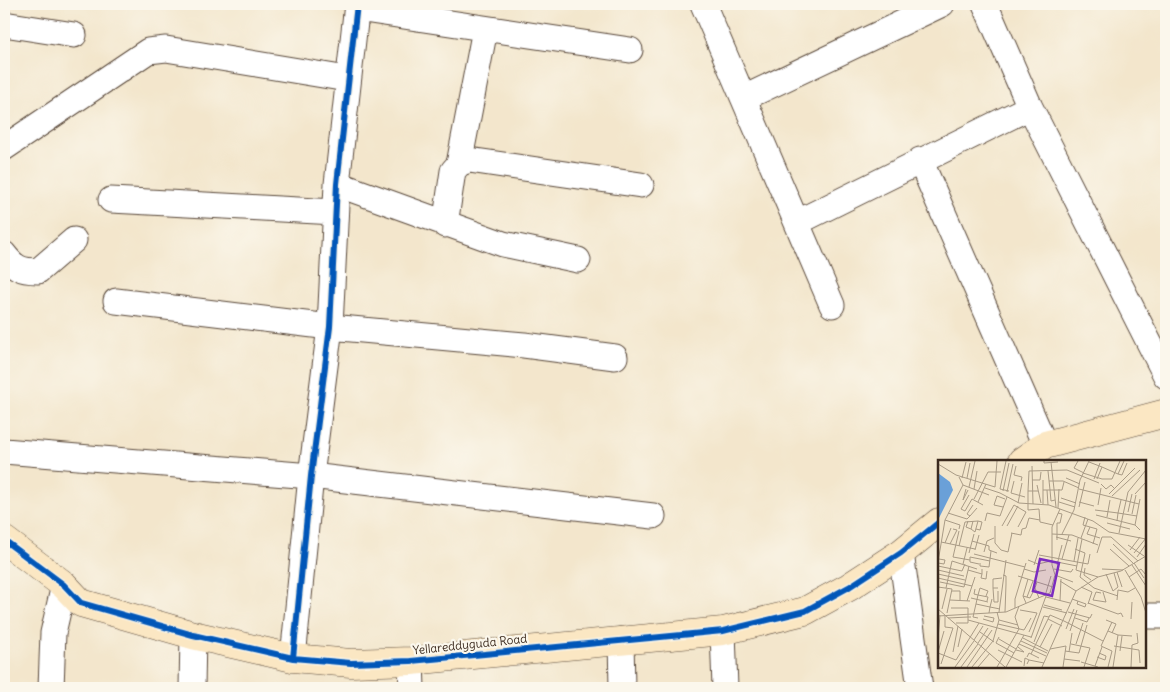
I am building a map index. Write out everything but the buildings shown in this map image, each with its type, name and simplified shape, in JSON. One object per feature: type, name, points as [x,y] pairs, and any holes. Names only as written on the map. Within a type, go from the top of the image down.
[{"type":"street","points":[[703,4],[832,305]]},
{"type":"street","points":[[744,98],[942,4]]},
{"type":"street","points":[[985,4],[1030,107],[1166,376]]},
{"type":"street","points":[[293,658],[311,476],[330,327],[337,184],[347,79],[357,6],[485,29],[630,50]]},
{"type":"street","points":[[4,24],[74,35]]},
{"type":"street","points":[[459,164],[485,29]]},
{"type":"street","points":[[4,148],[148,51],[166,49],[347,79]]},
{"type":"street","points":[[798,222],[1030,107]]},
{"type":"street","points":[[445,225],[453,171],[459,164],[469,160],[641,185]]},
{"type":"street","points":[[920,160],[1045,445]]},
{"type":"street","points":[[337,184],[445,225],[503,244],[578,260]]},
{"type":"street","points":[[111,200],[336,212]]},
{"type":"street","points":[[4,254],[13,266],[24,272],[38,271],[74,240]]},
{"type":"street","points":[[116,302],[330,327],[524,345],[615,356]]},
{"type":"street","points":[[1023,460],[1045,445],[1166,413]]},
{"type":"street","points":[[4,451],[311,476],[653,516]]},
{"type":"street","name":"Yellareddyguda Road","points":[[4,540],[64,585],[80,603],[193,635],[293,658],[351,663],[411,661],[723,630],[805,611],[849,587],[893,558],[938,523]]},
{"type":"street","points":[[893,558],[920,688]]},
{"type":"street","points":[[51,688],[53,633],[64,585]]},
{"type":"street","points":[[1145,616],[1166,616]]},
{"type":"street","points":[[723,630],[725,688]]},
{"type":"street","points":[[192,688],[193,635]]},
{"type":"street","points":[[621,640],[622,688]]},
{"type":"street","points":[[411,661],[412,688]]},
{"type":"cycle path","points":[[293,658],[311,476],[330,327],[337,184],[357,4]]},
{"type":"cycle path","points":[[4,540],[64,585],[81,603],[193,635],[293,658],[351,663],[411,661],[723,631],[805,611],[849,587],[901,553],[938,523]]}]
